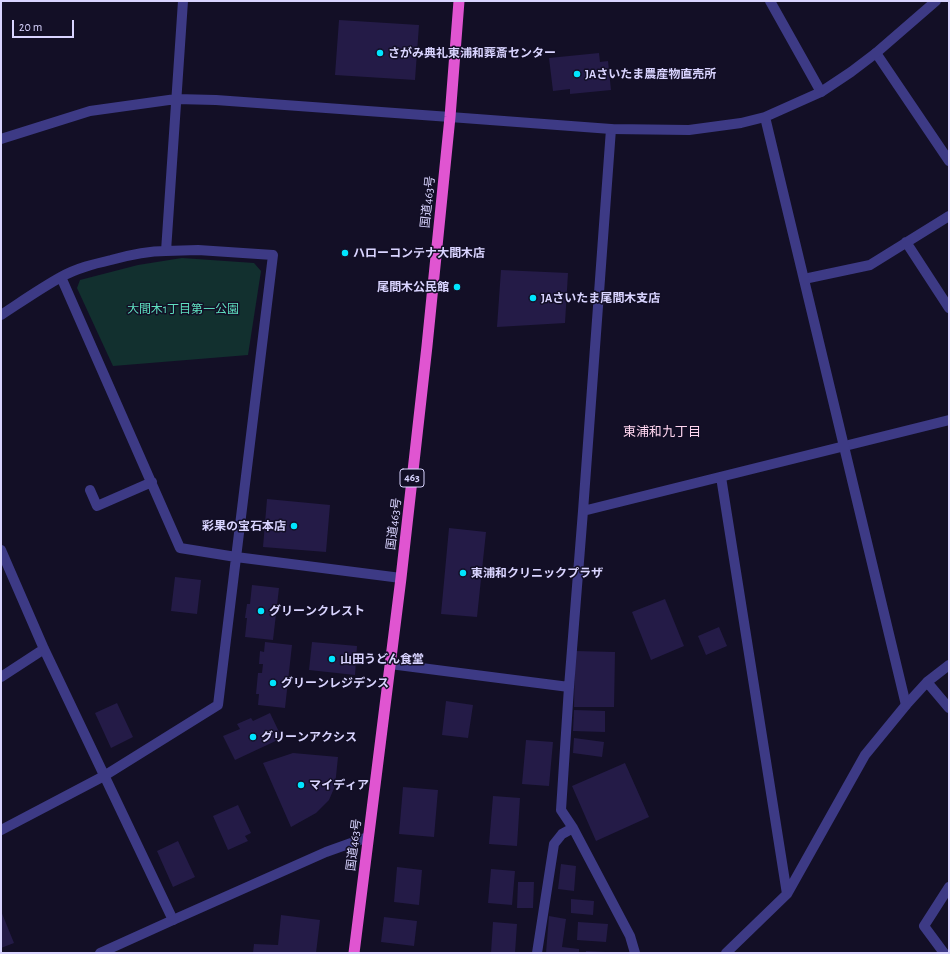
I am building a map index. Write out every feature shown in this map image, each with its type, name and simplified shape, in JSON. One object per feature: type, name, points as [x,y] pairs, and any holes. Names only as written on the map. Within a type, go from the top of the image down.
[{"type":"highway","name":"国道463号","points":[[354,953],[401,578],[427,346],[450,116],[459,1]]},
{"type":"street","points":[[166,251],[183,1]]},
{"type":"street","points":[[770,1],[821,92]]},
{"type":"street","points":[[1,140],[90,110],[176,99],[216,100],[450,116],[611,129],[690,130],[766,117],[821,92],[876,53],[936,1]]},
{"type":"street","points":[[876,53],[949,161]]},
{"type":"street","points":[[766,117],[906,705]]},
{"type":"street","points":[[611,129],[561,810],[573,828],[630,936],[635,953]]},
{"type":"street","points":[[804,279],[870,265],[949,216]]},
{"type":"street","points":[[906,242],[949,308]]},
{"type":"street","points":[[1,315],[62,277],[91,265],[115,259],[153,251],[198,250],[273,255],[218,705],[104,776],[1,830]]},
{"type":"street","points":[[62,277],[180,548],[236,557],[401,578]]},
{"type":"street","points":[[583,511],[949,420]]},
{"type":"street","points":[[721,477],[787,894]]},
{"type":"street","points":[[90,490],[97,506],[152,482]]},
{"type":"street","points":[[1,550],[44,649],[173,920]]},
{"type":"street","points":[[1,677],[44,649]]},
{"type":"street","points":[[390,664],[569,686]]},
{"type":"street","points":[[726,953],[787,894],[865,755],[927,682],[949,665]]},
{"type":"street","points":[[927,682],[949,708]]},
{"type":"street","points":[[537,953],[554,844],[562,834],[573,828]]},
{"type":"street","points":[[100,953],[326,852],[368,837]]},
{"type":"street","points":[[944,953],[924,926],[949,887]]},
{"type":"green space","name":"大間木1丁目第一公園","points":[[182,258],[254,263],[261,271],[248,355],[113,366],[77,288],[80,280],[138,265]]},
{"type":"building","points":[[339,20],[419,25],[415,80],[335,75]]},
{"type":"building","points":[[599,53],[600,62],[608,61],[611,90],[570,94],[570,89],[553,91],[549,58]]},
{"type":"building","points":[[501,270],[568,273],[565,323],[497,327]]},
{"type":"building","points":[[267,499],[330,505],[326,552],[263,547]]},
{"type":"building","name":"東浦和クリニックプラザ","points":[[449,528],[486,532],[477,617],[441,614]]},
{"type":"building","points":[[175,577],[201,580],[197,614],[171,611]]},
{"type":"building","name":"グリーンクレスト","points":[[252,585],[279,588],[273,640],[245,637],[247,618],[245,618],[247,604],[250,604]]},
{"type":"building","points":[[665,599],[684,646],[651,660],[632,612]]},
{"type":"building","points":[[719,627],[727,646],[706,655],[698,636]]},
{"type":"building","name":"グリーンレジデンス","points":[[265,642],[292,645],[285,708],[258,705],[259,694],[256,694],[258,673],[262,673],[263,664],[259,664],[260,651],[264,652]]},
{"type":"building","points":[[312,642],[357,646],[355,675],[309,670]]},
{"type":"building","points":[[575,651],[615,652],[614,707],[574,707]]},
{"type":"building","points":[[446,701],[473,705],[468,738],[442,735]]},
{"type":"building","points":[[117,703],[133,737],[111,748],[95,713]]},
{"type":"building","points":[[574,710],[605,711],[605,732],[573,731]]},
{"type":"building","name":"グリーンアクシス","points":[[270,713],[282,738],[235,760],[223,736],[240,729],[237,724],[251,718],[253,721]]},
{"type":"building","points":[[574,738],[604,742],[602,757],[573,753]]},
{"type":"building","points":[[526,740],[553,742],[549,786],[522,784]]},
{"type":"building","points":[[293,753],[338,757],[335,786],[329,800],[316,813],[291,827],[263,763]]},
{"type":"building","points":[[625,763],[649,817],[596,841],[572,786]]},
{"type":"building","points":[[403,787],[438,790],[434,837],[399,834]]},
{"type":"building","points":[[493,796],[520,798],[517,846],[489,844]]},
{"type":"building","points":[[238,805],[251,833],[245,836],[248,841],[228,850],[213,816]]},
{"type":"building","points":[[178,841],[195,877],[173,887],[157,851]]},
{"type":"building","points":[[561,864],[576,866],[574,891],[558,889]]},
{"type":"building","points":[[397,867],[422,870],[419,905],[394,902]]},
{"type":"building","points":[[491,869],[515,871],[512,905],[488,903]]},
{"type":"building","points":[[518,882],[534,882],[533,908],[517,908]]},
{"type":"building","points":[[571,899],[594,901],[593,915],[571,913]]},
{"type":"building","points":[[1,911],[14,943],[1,948]]},
{"type":"building","points":[[281,915],[320,920],[316,953],[253,953],[254,944],[278,945]]},
{"type":"building","points":[[549,916],[566,919],[562,947],[579,949],[579,953],[546,953]]},
{"type":"building","points":[[384,917],[417,921],[414,946],[381,942]]},
{"type":"building","points":[[493,922],[517,924],[515,953],[491,953]]},
{"type":"building","points":[[578,922],[608,924],[606,942],[577,940]]},
{"type":"building","points":[[586,951],[606,952],[606,953],[586,953]]},
{"type":"place","name":"さがみ典礼東浦和葬斎センター","points":[[380,53]]},
{"type":"place","name":"JAさいたま農産物直売所","points":[[577,74]]},
{"type":"place","name":"ハローコンテナ大間木店","points":[[345,253]]},
{"type":"place","name":"尾間木公民館","points":[[457,287]]},
{"type":"place","name":"JAさいたま尾間木支店","points":[[533,298]]},
{"type":"place","name":"彩果の宝石本店","points":[[294,526]]},
{"type":"place","name":"東浦和クリニックプラザ","points":[[463,573]]},
{"type":"place","name":"グリーンクレスト","points":[[261,611]]},
{"type":"place","name":"山田うどん食堂","points":[[332,659]]},
{"type":"place","name":"グリーンレジデンス","points":[[273,683]]},
{"type":"place","name":"グリーンアクシス","points":[[253,737]]},
{"type":"place","name":"マイディア","points":[[301,785]]},
{"type":"district","name":"東浦和九丁目","points":[[662,432]]}]
